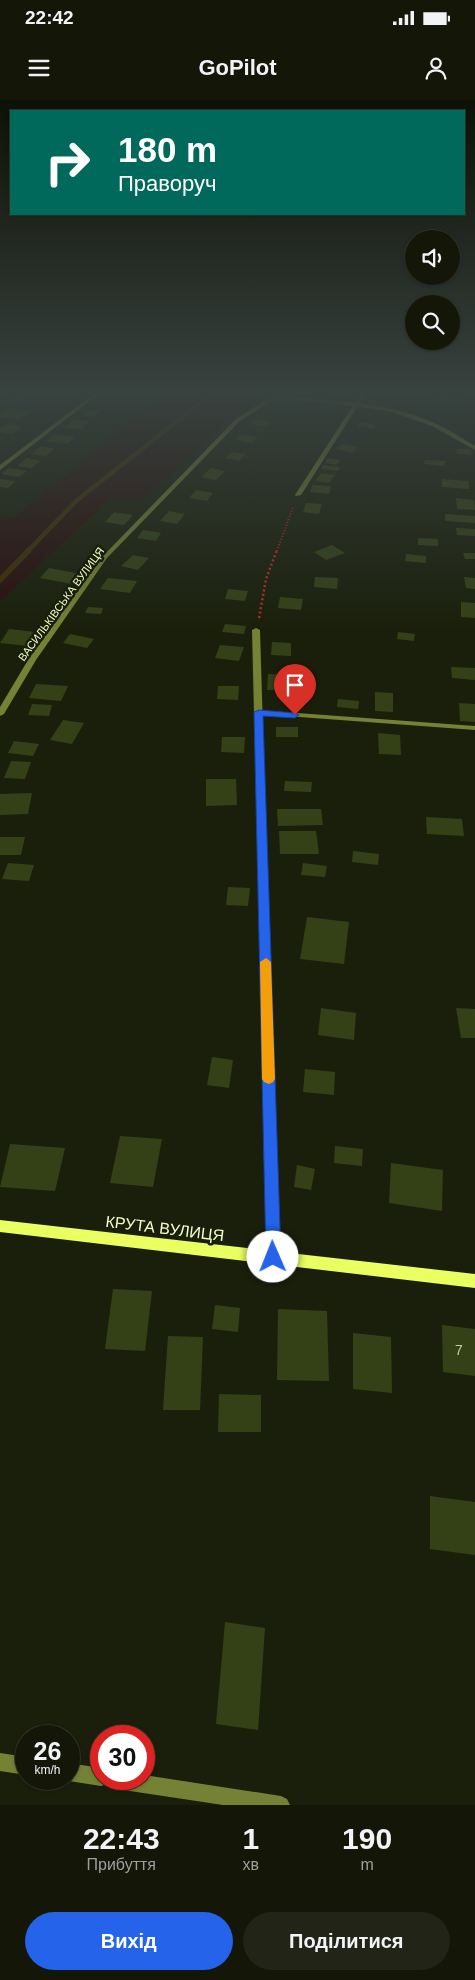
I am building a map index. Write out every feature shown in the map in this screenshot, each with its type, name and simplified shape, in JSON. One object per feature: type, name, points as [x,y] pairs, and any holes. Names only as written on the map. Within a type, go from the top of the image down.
[{"type":"street","name":"ВАСИЛЬКІВСЬКА ВУЛИЦЯ","points":[[0,714],[32,660],[105,557],[187,473]]},
{"type":"street","points":[[298,495],[313,473]]},
{"type":"street","points":[[256,630],[273,1257]]},
{"type":"street","points":[[259,712],[475,728]]},
{"type":"street","name":"КРУТА ВУЛИЦЯ","points":[[0,1226],[475,1280]]},
{"type":"street","points":[[0,1762],[15,1764]]},
{"type":"street","points":[[155,1786],[281,1805]]},
{"type":"path","points":[[256,630],[266,579],[298,495]]},
{"type":"shaded area","points":[[69,473],[172,473],[142,499],[110,499],[0,601],[0,520],[15,517]]},
{"type":"building","points":[[3,473],[25,473],[19,477],[1,474]]},
{"type":"building","points":[[206,473],[223,473],[216,480],[201,477]]},
{"type":"building","points":[[321,473],[335,475],[329,483],[315,481]]},
{"type":"building","points":[[0,479],[16,481],[8,488],[0,487]]},
{"type":"building","points":[[442,479],[469,481],[469,489],[442,487]]},
{"type":"building","points":[[312,485],[331,486],[329,494],[310,492]]},
{"type":"building","points":[[196,490],[213,493],[207,501],[189,498]]},
{"type":"building","points":[[456,498],[474,500],[475,510],[457,509]]},
{"type":"building","points":[[306,503],[322,504],[319,514],[303,512]]},
{"type":"building","points":[[169,511],[185,514],[177,524],[160,521]]},
{"type":"building","points":[[114,512],[133,515],[124,525],[105,522]]},
{"type":"building","points":[[445,514],[475,516],[475,523],[445,521]]},
{"type":"building","points":[[456,528],[475,529],[475,536],[457,535]]},
{"type":"building","points":[[143,530],[161,533],[156,541],[137,538]]},
{"type":"building","points":[[418,538],[438,539],[438,546],[418,545]]},
{"type":"building","points":[[332,545],[345,553],[326,560],[314,552]]},
{"type":"building","points":[[463,553],[475,553],[475,559],[465,559]]},
{"type":"building","points":[[406,554],[426,556],[426,563],[405,561]]},
{"type":"building","points":[[133,555],[149,558],[138,570],[121,566]]},
{"type":"building","points":[[49,568],[81,574],[72,584],[40,578]]},
{"type":"building","points":[[315,577],[338,578],[337,589],[314,587]]},
{"type":"building","points":[[464,577],[475,578],[475,589],[466,588]]},
{"type":"building","points":[[108,578],[137,581],[130,593],[100,589]]},
{"type":"building","points":[[228,589],[248,591],[245,601],[225,599]]},
{"type":"building","points":[[280,597],[303,599],[301,610],[278,608]]},
{"type":"building","points":[[461,602],[475,603],[475,618],[461,617]]},
{"type":"building","points":[[88,607],[103,608],[101,614],[85,613]]},
{"type":"building","points":[[225,624],[246,626],[244,634],[222,632]]},
{"type":"building","points":[[9,629],[36,632],[28,646],[0,643]]},
{"type":"building","points":[[398,632],[415,634],[414,641],[397,639]]},
{"type":"building","points":[[70,634],[94,639],[87,648],[63,643]]},
{"type":"building","points":[[272,642],[291,643],[291,656],[271,655]]},
{"type":"building","points":[[220,645],[244,647],[239,661],[215,658]]},
{"type":"building","points":[[451,667],[475,668],[475,680],[452,678]]},
{"type":"building","points":[[268,674],[300,675],[300,691],[267,690]]},
{"type":"building","points":[[36,684],[68,686],[61,701],[29,698]]},
{"type":"building","points":[[218,686],[239,686],[238,700],[217,699]]},
{"type":"building","points":[[375,692],[393,693],[393,712],[375,711]]},
{"type":"building","points":[[338,699],[359,701],[358,709],[337,707]]},
{"type":"building","points":[[459,703],[475,704],[475,722],[460,721]]},
{"type":"building","points":[[32,704],[52,705],[49,716],[28,715]]},
{"type":"building","points":[[63,720],[84,723],[72,744],[50,740]]},
{"type":"building","points":[[276,727],[298,727],[298,737],[276,737]]},
{"type":"building","points":[[378,733],[400,735],[401,755],[379,754]]},
{"type":"building","points":[[222,737],[245,737],[244,753],[221,752]]},
{"type":"building","points":[[14,741],[39,744],[33,756],[8,753]]},
{"type":"building","points":[[11,761],[31,762],[25,779],[4,778]]},
{"type":"building","points":[[206,779],[236,779],[237,805],[206,806]]},
{"type":"building","points":[[285,781],[312,782],[311,792],[284,791]]},
{"type":"building","points":[[32,793],[28,814],[0,815],[0,794]]},
{"type":"building","points":[[277,809],[321,809],[323,825],[278,826]]},
{"type":"building","points":[[426,817],[462,819],[464,836],[427,834]]},
{"type":"building","points":[[279,831],[316,831],[319,854],[280,854]]},
{"type":"building","points":[[0,837],[25,837],[21,855],[0,855]]},
{"type":"building","points":[[353,851],[379,854],[378,865],[352,862]]},
{"type":"building","points":[[8,863],[34,865],[29,881],[2,879]]},
{"type":"building","points":[[303,863],[327,866],[325,877],[301,875]]},
{"type":"building","points":[[228,887],[250,888],[248,906],[226,905]]},
{"type":"building","points":[[307,917],[349,922],[344,964],[300,959]]},
{"type":"building","points":[[321,1008],[356,1013],[354,1040],[318,1035]]},
{"type":"building","points":[[456,1008],[475,1009],[475,1038],[461,1038]]},
{"type":"building","points":[[212,1057],[233,1060],[229,1088],[207,1085]]},
{"type":"building","points":[[305,1069],[335,1072],[334,1095],[303,1092]]},
{"type":"building","points":[[120,1136],[162,1139],[153,1187],[110,1183]]},
{"type":"building","points":[[10,1144],[65,1148],[55,1191],[0,1187]]},
{"type":"building","points":[[335,1146],[363,1149],[362,1166],[334,1163]]},
{"type":"building","points":[[391,1163],[443,1170],[442,1211],[389,1203]]},
{"type":"building","points":[[297,1165],[315,1169],[311,1190],[294,1187]]},
{"type":"building","points":[[113,1289],[152,1291],[145,1351],[105,1349]]},
{"type":"building","points":[[215,1305],[240,1308],[238,1332],[212,1329]]},
{"type":"building","points":[[278,1309],[327,1311],[329,1381],[277,1380]]},
{"type":"building","points":[[442,1325],[475,1329],[475,1376],[443,1372]]},
{"type":"building","points":[[353,1333],[391,1337],[392,1393],[353,1389]]},
{"type":"building","points":[[168,1336],[203,1337],[200,1410],[163,1410]]},
{"type":"building","points":[[219,1394],[261,1395],[261,1432],[218,1432]]},
{"type":"building","points":[[430,1496],[475,1502],[475,1555],[430,1549]]},
{"type":"building","points":[[225,1622],[265,1628],[258,1730],[216,1724]]},
{"type":"waterway","points":[[28,551],[76,501],[112,473]]},
{"type":"waterway","points":[[0,580],[29,550]]},
{"type":"slow traffic","points":[[266,962],[269,1079]]},
{"type":"route","points":[[273,1257],[259,712],[295,715]]}]
